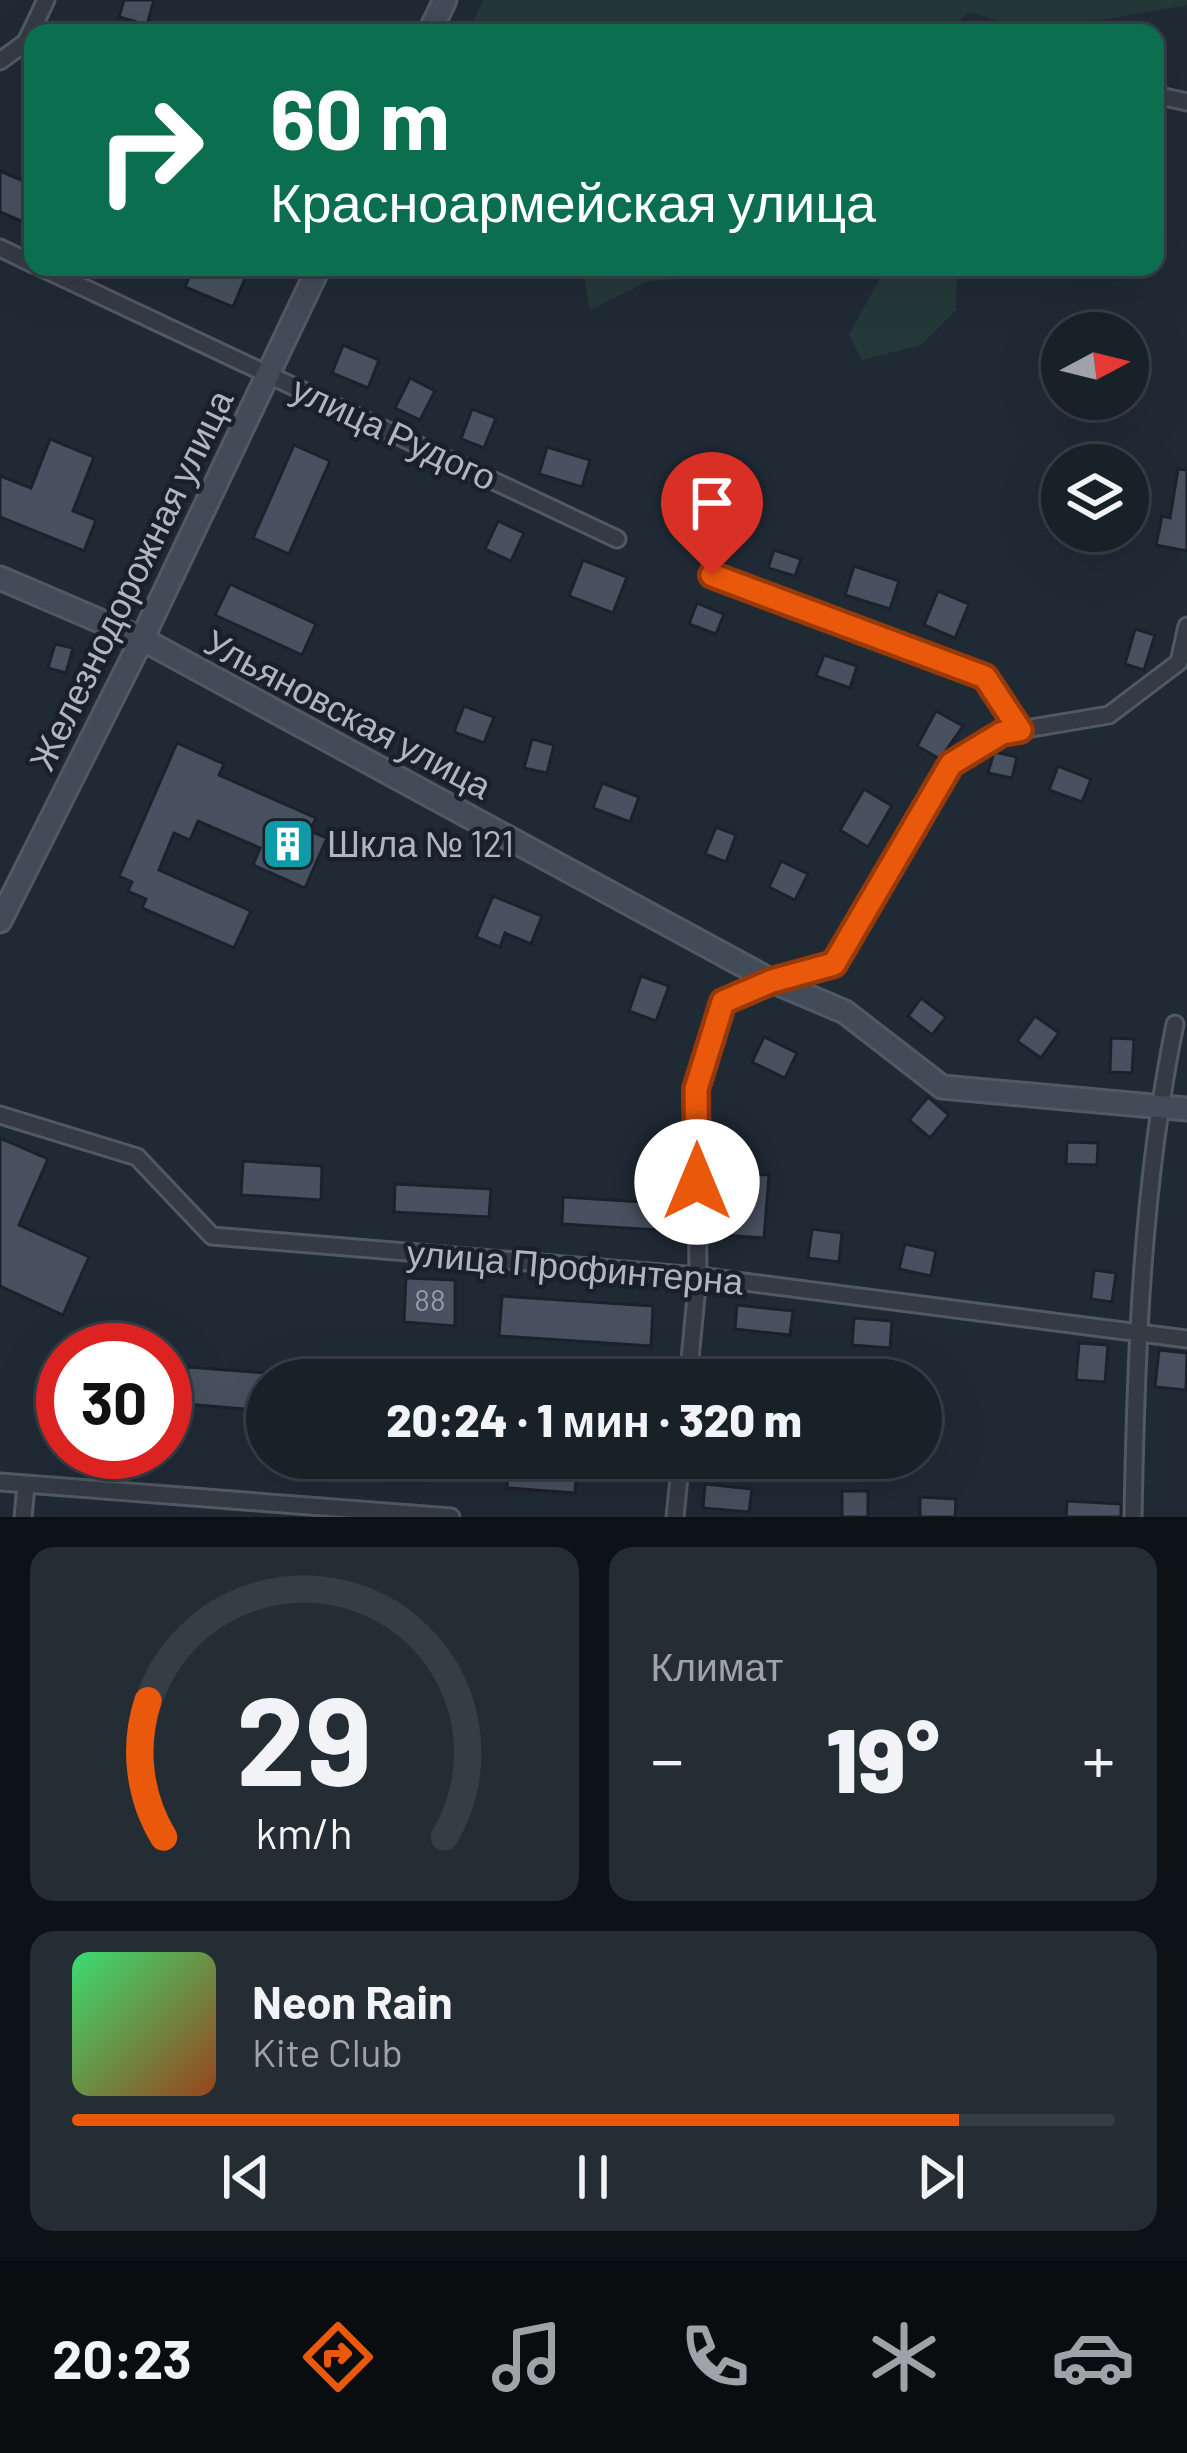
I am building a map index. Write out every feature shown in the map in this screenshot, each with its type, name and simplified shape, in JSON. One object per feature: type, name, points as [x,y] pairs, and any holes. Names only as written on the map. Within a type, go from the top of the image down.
[{"type":"street","name":"улица Рудого","points":[[60,276],[617,538]]},
{"type":"street","name":"Железнодорожная улица","points":[[0,921],[142,639],[315,276]]},
{"type":"street","points":[[712,575],[985,677],[1020,730]]},
{"type":"street","name":"Ульяновская улица","points":[[0,578],[142,639],[772,981],[845,1012],[942,1087],[1187,1109]]},
{"type":"street","points":[[690,1359],[698,1276],[696,1089],[723,1002],[772,981],[834,964],[951,764],[1002,733],[1109,715],[1179,662],[1187,626]]},
{"type":"street","points":[[1132,1517],[1137,1333],[1159,1106],[1175,1024]]},
{"type":"street","name":"улица Профинтерна","points":[[0,1115],[137,1156],[212,1236],[698,1276],[1187,1339]]},
{"type":"street","points":[[675,1517],[679,1479]]},
{"type":"street","points":[[0,1482],[340,1514],[451,1517]]},
{"type":"street","points":[[23,1517],[26,1486]]},
{"type":"shaded area","points":[[483,0],[1187,0],[1187,5],[1079,24],[1008,24],[969,12],[956,24],[472,24]]},
{"type":"shaded area","points":[[584,276],[726,276],[649,281],[590,310]]},
{"type":"shaded area","points":[[881,276],[957,276],[956,310],[921,345],[862,360],[849,335]]},
{"type":"building","points":[[124,0],[154,0],[147,24],[119,17]]},
{"type":"building","points":[[0,171],[24,181],[24,222],[0,212]]},
{"type":"building","points":[[189,276],[246,276],[233,307],[185,287]]},
{"type":"building","points":[[343,345],[379,360],[368,388],[332,373]]},
{"type":"building","points":[[410,378],[435,391],[420,420],[395,408]]},
{"type":"building","points":[[472,409],[496,418],[484,448],[461,439]]},
{"type":"building","points":[[50,439],[94,457],[73,511],[96,520],[84,551],[0,517],[0,476],[31,488]]},
{"type":"building","points":[[294,445],[330,461],[289,554],[253,538]]},
{"type":"building","points":[[547,447],[590,460],[582,487],[539,474]]},
{"type":"building","points":[[1178,469],[1187,470],[1187,551],[1156,545],[1162,516],[1170,518]]},
{"type":"building","points":[[498,521],[524,533],[511,561],[485,549]]},
{"type":"building","points":[[774,550],[801,559],[795,576],[768,568]]},
{"type":"building","points":[[583,560],[627,577],[613,613],[569,596]]},
{"type":"building","points":[[854,566],[899,581],[890,609],[845,595]]},
{"type":"building","points":[[230,584],[316,624],[302,655],[215,615]]},
{"type":"building","points":[[938,591],[969,604],[955,638],[924,625]]},
{"type":"building","points":[[697,603],[724,614],[716,634],[689,624]]},
{"type":"building","points":[[1135,629],[1155,635],[1144,670],[1125,664]]},
{"type":"building","points":[[55,644],[73,648],[66,673],[48,668]]},
{"type":"building","points":[[824,655],[857,666],[850,688],[816,676]]},
{"type":"building","points":[[464,706],[494,717],[484,743],[454,732]]},
{"type":"building","points":[[936,711],[963,726],[940,759],[917,746]]},
{"type":"building","points":[[532,739],[554,745],[547,773],[524,768]]},
{"type":"building","name":"Шкла № 121","points":[[177,743],[224,764],[219,775],[316,818],[310,831],[327,838],[305,888],[253,865],[260,848],[198,821],[190,840],[174,833],[159,870],[251,911],[234,948],[142,908],[146,899],[128,891],[132,882],[119,876]]},
{"type":"building","points":[[994,752],[1017,757],[1012,778],[988,773]]},
{"type":"building","points":[[1058,766],[1091,779],[1082,802],[1049,790]]},
{"type":"building","points":[[602,783],[639,797],[630,822],[593,808]]},
{"type":"building","points":[[864,789],[892,806],[868,847],[840,830]]},
{"type":"building","points":[[716,827],[736,835],[726,862],[705,854]]},
{"type":"building","points":[[781,861],[808,874],[795,900],[769,887]]},
{"type":"building","points":[[493,896],[542,916],[531,944],[505,933],[500,947],[476,937]]},
{"type":"building","points":[[641,976],[669,986],[656,1021],[629,1011]]},
{"type":"building","points":[[921,998],[946,1017],[932,1035],[908,1016]]},
{"type":"building","points":[[1035,1016],[1059,1033],[1041,1058],[1017,1041]]},
{"type":"building","points":[[764,1037],[797,1053],[785,1078],[752,1062]]},
{"type":"building","points":[[1111,1038],[1134,1039],[1132,1073],[1110,1072]]},
{"type":"building","points":[[928,1097],[949,1115],[930,1138],[909,1120]]},
{"type":"building","points":[[0,1138],[48,1159],[19,1225],[89,1257],[63,1315],[0,1286]]},
{"type":"building","points":[[1067,1142],[1098,1143],[1097,1165],[1066,1164]]},
{"type":"building","points":[[243,1161],[322,1166],[321,1200],[241,1195]]},
{"type":"building","points":[[727,1172],[769,1175],[764,1238],[722,1235]]},
{"type":"building","points":[[395,1184],[491,1189],[489,1217],[394,1212]]},
{"type":"building","points":[[563,1197],[660,1203],[658,1230],[562,1224]]},
{"type":"building","points":[[812,1229],[842,1233],[839,1262],[808,1258]]},
{"type":"building","points":[[905,1244],[936,1251],[931,1276],[899,1269]]},
{"type":"building","points":[[1094,1270],[1116,1273],[1112,1302],[1091,1299]]},
{"type":"building","points":[[406,1278],[455,1280],[455,1326],[404,1322]]},
{"type":"building","points":[[502,1296],[653,1306],[651,1346],[499,1336]]},
{"type":"building","points":[[737,1305],[793,1311],[790,1335],[735,1329]]},
{"type":"building","points":[[854,1318],[892,1321],[890,1348],[852,1345]]},
{"type":"building","points":[[1079,1343],[1108,1345],[1105,1382],[1076,1380]]},
{"type":"building","points":[[1159,1350],[1187,1353],[1186,1390],[1155,1387]]},
{"type":"building","points":[[192,1367],[246,1371],[246,1409],[192,1405]]},
{"type":"building","points":[[508,1479],[576,1479],[575,1493],[507,1488]]},
{"type":"building","points":[[705,1484],[752,1489],[749,1512],[703,1508]]},
{"type":"building","points":[[842,1491],[868,1491],[868,1517],[842,1517]]},
{"type":"building","points":[[920,1497],[956,1499],[955,1517],[920,1517]]},
{"type":"building","points":[[1067,1501],[1121,1504],[1121,1517],[1066,1517]]},
{"type":"place","name":"Шкла № 121","points":[[288,844]]},
{"type":"route","points":[[697,1182],[696,1089],[723,1002],[772,981],[834,964],[951,764],[1002,733],[1020,730],[985,677],[712,575]]}]
